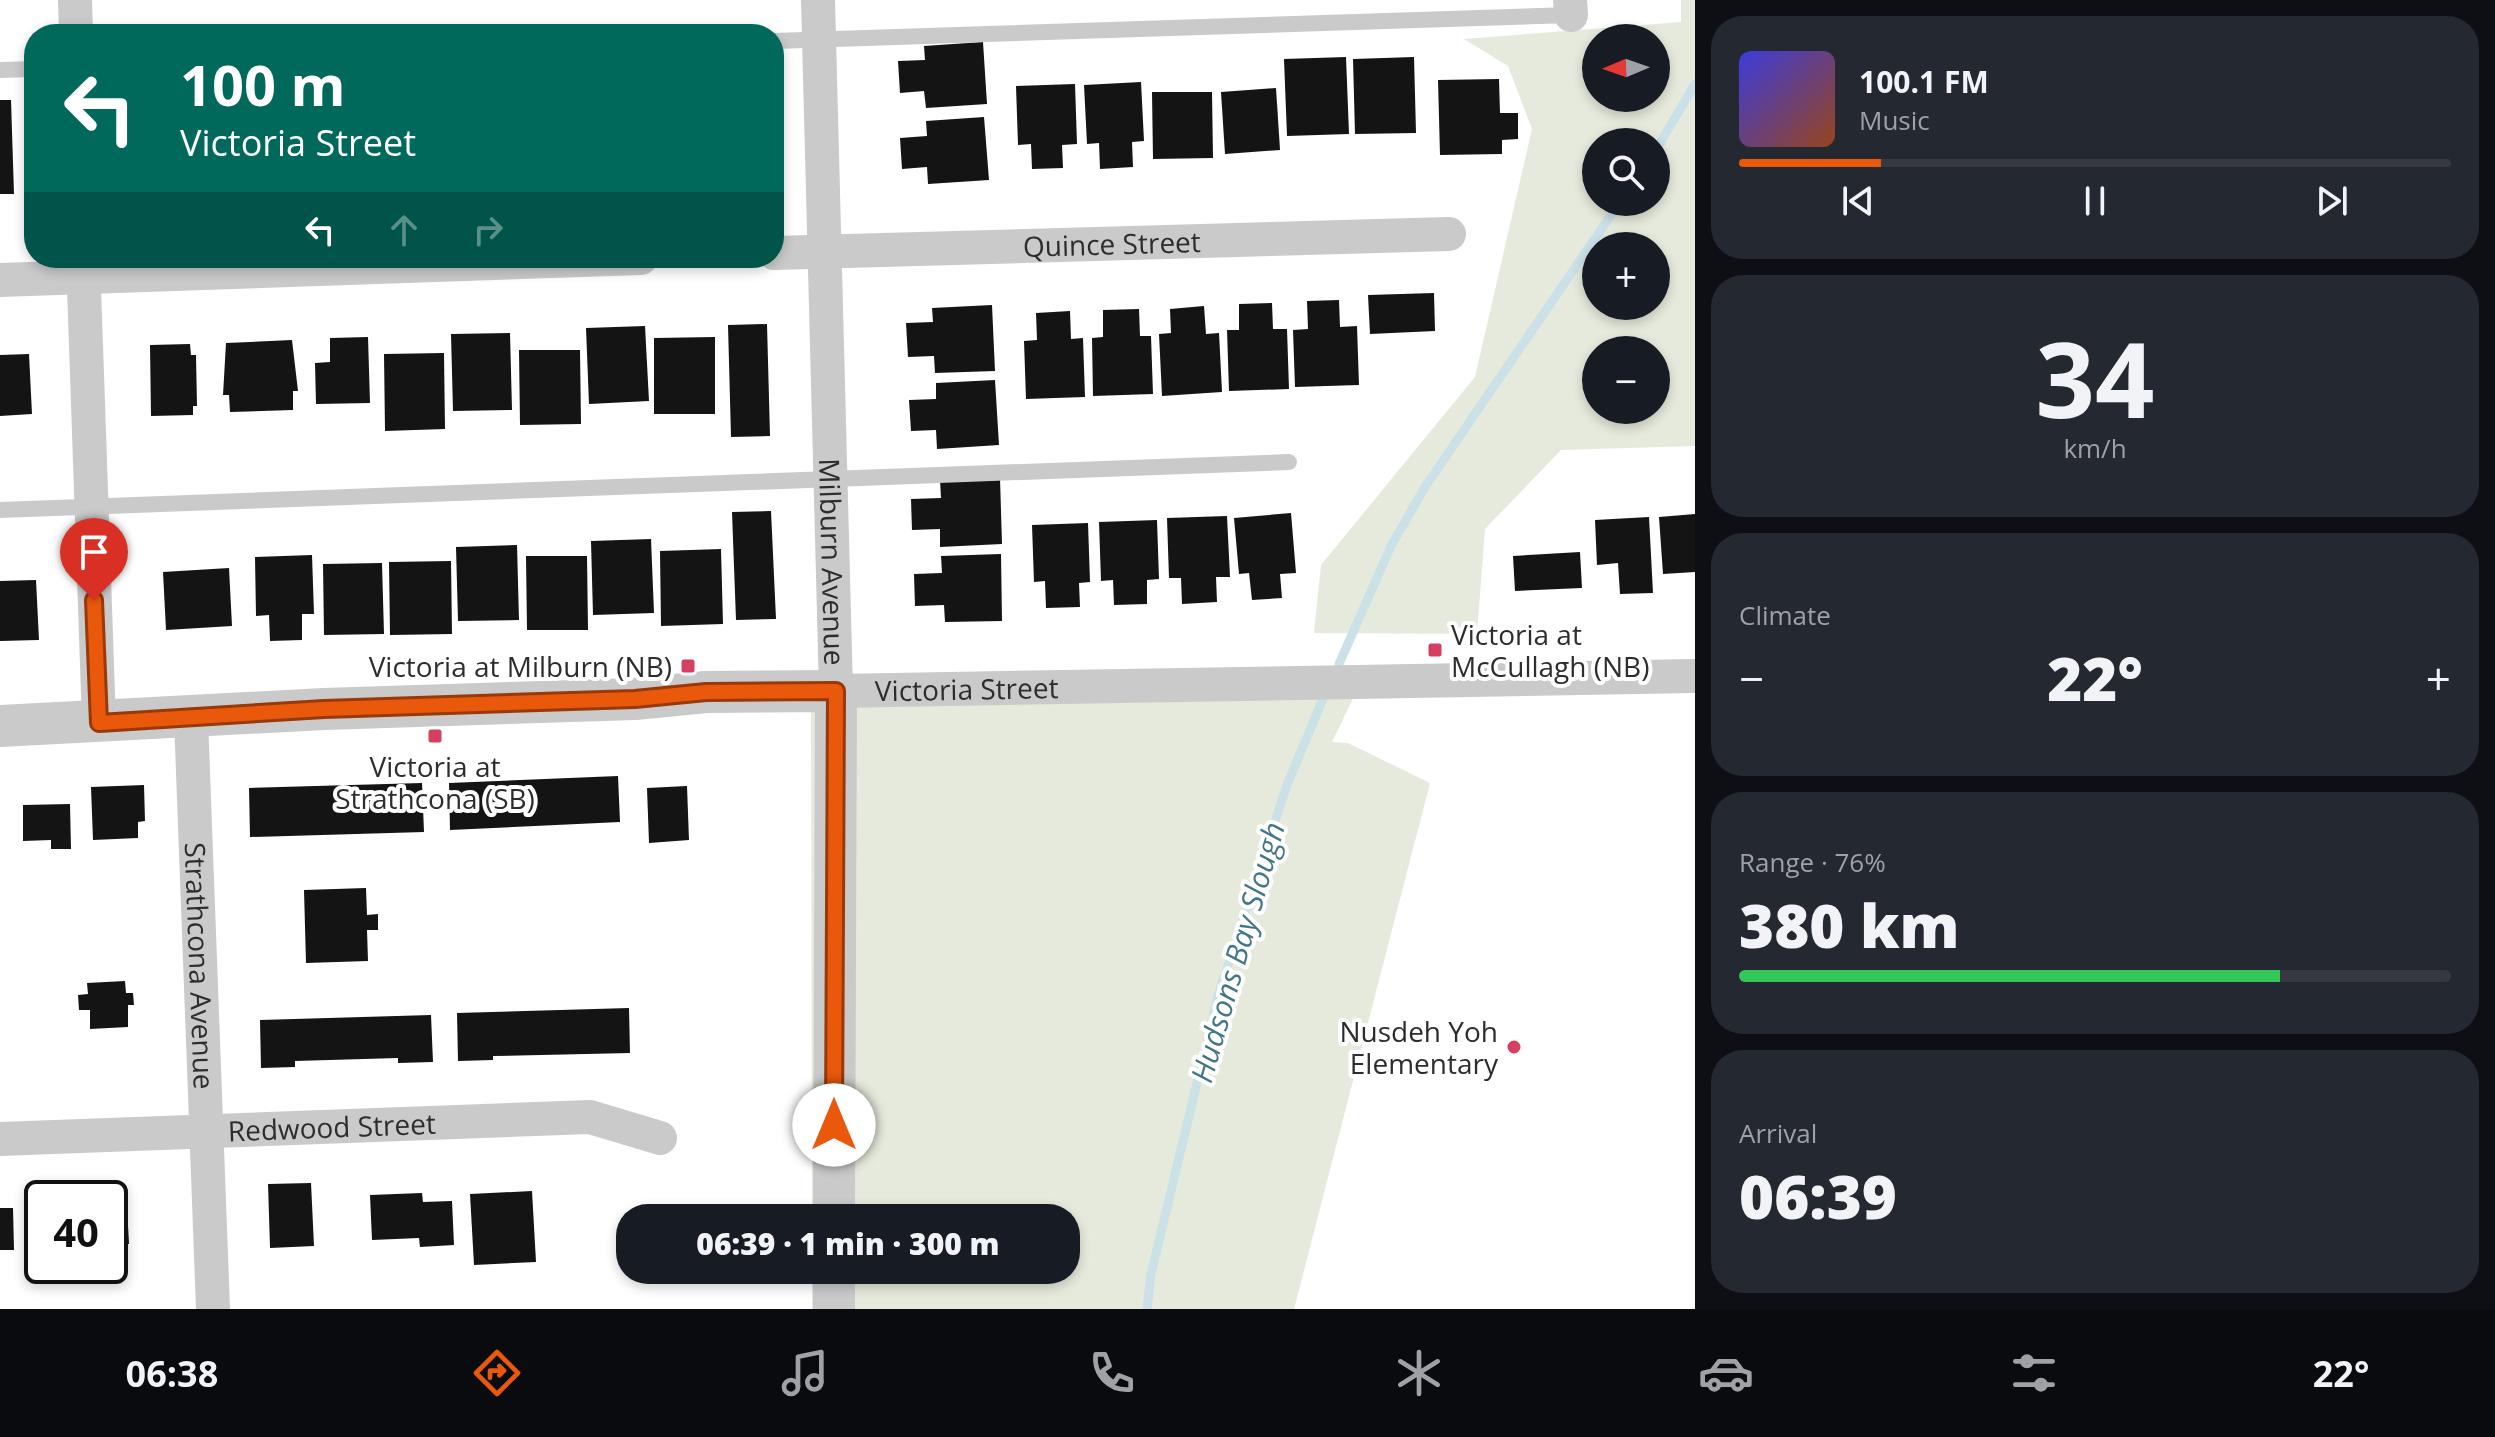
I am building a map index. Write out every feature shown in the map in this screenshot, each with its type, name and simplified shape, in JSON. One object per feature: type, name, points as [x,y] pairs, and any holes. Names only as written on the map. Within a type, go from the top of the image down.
[{"type":"street","points":[[75,0],[76,24]]},
{"type":"street","name":"Milburn Avenue","points":[[818,0],[827,252],[836,691],[834,1204]]},
{"type":"street","name":"Quince Street","points":[[784,253],[1449,234]]},
{"type":"street","points":[[0,280],[84,268],[99,723]]},
{"type":"street","name":"Victoria Street","points":[[0,726],[324,709],[635,699],[706,692],[1695,676]]},
{"type":"street","name":"Strathcona Avenue","points":[[191,718],[213,1309]]},
{"type":"street","name":"Redwood Street","points":[[0,1139],[590,1117],[660,1138]]},
{"type":"street","points":[[834,1284],[834,1309]]},
{"type":"lane","points":[[784,41],[1571,8]]},
{"type":"lane","points":[[0,70],[24,69]]},
{"type":"lane","points":[[0,510],[1289,462]]},
{"type":"shaded area","points":[[1681,0],[1695,0],[1695,446],[1561,450],[1485,529],[1477,634],[1314,633],[1321,565],[1475,377],[1532,129],[1508,66],[1464,39],[1582,30],[1582,112],[1670,112],[1670,24],[1655,24],[1681,22]]},
{"type":"shaded area","points":[[1361,682],[1332,742],[1348,743],[1430,783],[1294,1309],[812,1309],[812,1284],[1080,1284],[1080,1204],[812,1204],[811,699]]},
{"type":"building","points":[[983,42],[987,104],[926,108],[924,91],[900,93],[898,61],[925,60],[924,46]]},
{"type":"building","points":[[1346,57],[1349,134],[1287,136],[1284,59]]},
{"type":"building","points":[[1414,57],[1416,133],[1355,134],[1353,59]]},
{"type":"building","points":[[1499,79],[1500,113],[1518,113],[1518,139],[1502,140],[1502,154],[1440,155],[1438,80]]},
{"type":"building","points":[[1141,82],[1144,141],[1132,142],[1133,167],[1100,169],[1099,143],[1087,144],[1084,85]]},
{"type":"building","points":[[1075,84],[1077,144],[1062,145],[1063,168],[1032,169],[1031,144],[1018,145],[1016,86]]},
{"type":"building","points":[[1276,88],[1280,150],[1225,154],[1221,92]]},
{"type":"building","points":[[1152,92],[1212,92],[1213,158],[1153,159]]},
{"type":"building","points":[[0,100],[11,100],[14,194],[0,194]]},
{"type":"building","points":[[984,117],[989,180],[928,184],[927,167],[902,169],[900,138],[927,136],[926,121]]},
{"type":"building","points":[[1434,293],[1435,331],[1370,334],[1368,295]]},
{"type":"building","points":[[1339,300],[1340,327],[1357,326],[1359,385],[1295,387],[1293,330],[1308,329],[1307,301]]},
{"type":"building","points":[[1272,303],[1273,329],[1287,329],[1289,389],[1229,391],[1227,330],[1239,330],[1239,304]]},
{"type":"building","points":[[992,305],[995,371],[935,373],[934,356],[908,357],[906,323],[933,322],[932,308]]},
{"type":"building","points":[[1204,306],[1206,334],[1219,333],[1222,392],[1162,396],[1159,334],[1171,333],[1170,309]]},
{"type":"building","points":[[1139,309],[1140,336],[1151,336],[1153,394],[1093,396],[1092,338],[1103,337],[1103,310]]},
{"type":"building","points":[[1070,311],[1071,339],[1083,338],[1085,397],[1026,399],[1024,341],[1037,340],[1036,313]]},
{"type":"building","points":[[767,324],[770,436],[731,437],[728,325]]},
{"type":"building","points":[[645,326],[649,401],[589,404],[586,328]]},
{"type":"building","points":[[510,333],[512,410],[453,411],[451,334]]},
{"type":"building","points":[[368,337],[370,403],[316,404],[315,363],[330,362],[330,338]]},
{"type":"building","points":[[715,337],[715,414],[654,414],[654,338]]},
{"type":"building","points":[[292,340],[298,391],[293,391],[293,410],[230,412],[229,395],[223,395],[226,343]]},
{"type":"building","points":[[190,344],[191,355],[196,355],[197,406],[193,406],[193,415],[151,416],[150,345]]},
{"type":"building","points":[[519,350],[580,350],[581,424],[520,425]]},
{"type":"building","points":[[444,353],[445,429],[385,431],[384,354]]},
{"type":"building","points":[[29,354],[32,414],[0,416],[0,355]]},
{"type":"building","points":[[995,380],[999,445],[937,449],[936,430],[911,431],[909,400],[936,399],[936,383]]},
{"type":"building","points":[[1000,478],[1002,544],[940,547],[940,529],[912,530],[911,499],[941,498],[940,480]]},
{"type":"building","points":[[771,511],[776,619],[736,620],[732,512]]},
{"type":"building","points":[[1291,513],[1296,573],[1280,574],[1282,598],[1252,600],[1249,573],[1239,574],[1234,518]]},
{"type":"building","points":[[1695,514],[1695,572],[1663,574],[1659,517]]},
{"type":"building","points":[[1227,516],[1230,577],[1216,577],[1217,602],[1182,604],[1181,578],[1169,578],[1167,518]]},
{"type":"building","points":[[1649,517],[1653,593],[1620,594],[1618,563],[1597,565],[1595,520]]},
{"type":"building","points":[[1157,520],[1159,579],[1147,580],[1147,604],[1114,605],[1113,580],[1101,581],[1099,522]]},
{"type":"building","points":[[1088,523],[1090,582],[1079,583],[1080,607],[1046,608],[1045,581],[1034,582],[1032,525]]},
{"type":"building","points":[[651,539],[654,613],[593,615],[591,541]]},
{"type":"building","points":[[517,545],[519,620],[458,621],[456,547]]},
{"type":"building","points":[[721,549],[723,624],[661,626],[660,551]]},
{"type":"building","points":[[1580,552],[1582,588],[1515,591],[1513,556]]},
{"type":"building","points":[[1001,554],[1002,621],[945,622],[944,605],[915,606],[914,574],[942,573],[941,556]]},
{"type":"building","points":[[312,555],[314,614],[302,614],[302,640],[270,641],[269,615],[256,616],[255,557]]},
{"type":"building","points":[[526,556],[587,556],[588,630],[527,630]]},
{"type":"building","points":[[451,561],[452,634],[390,635],[389,562]]},
{"type":"building","points":[[382,563],[384,634],[324,635],[323,564]]},
{"type":"building","points":[[229,568],[232,626],[166,630],[163,572]]},
{"type":"building","points":[[36,580],[39,640],[0,641],[0,581]]},
{"type":"building","points":[[618,776],[620,822],[450,830],[449,783]]},
{"type":"building","points":[[422,783],[424,832],[250,837],[249,788]]},
{"type":"building","points":[[144,785],[145,821],[138,822],[138,838],[93,840],[91,787]]},
{"type":"building","points":[[687,786],[689,840],[649,843],[647,788]]},
{"type":"building","points":[[70,804],[71,849],[51,849],[51,840],[23,841],[23,805]]},
{"type":"building","points":[[366,888],[367,915],[378,914],[378,930],[367,930],[368,961],[306,963],[304,890]]},
{"type":"building","points":[[125,981],[126,993],[133,993],[134,1005],[128,1005],[128,1027],[90,1029],[90,1010],[79,1010],[78,995],[88,994],[87,983]]},
{"type":"building","points":[[629,1008],[630,1053],[493,1056],[493,1060],[458,1061],[457,1013]]},
{"type":"building","points":[[431,1015],[433,1062],[398,1063],[398,1058],[295,1061],[295,1067],[261,1068],[260,1020]]},
{"type":"building","points":[[311,1183],[314,1246],[270,1248],[268,1184]]},
{"type":"building","points":[[532,1191],[536,1262],[474,1265],[470,1194]]},
{"type":"building","points":[[422,1193],[423,1202],[452,1201],[454,1245],[420,1247],[419,1238],[372,1240],[370,1195]]},
{"type":"building","points":[[0,1208],[13,1208],[14,1250],[0,1250]]},
{"type":"waterway","name":"Hudsons Bay Slough","points":[[1669,128],[1695,84]]},
{"type":"waterway","name":"Hudsons Bay Slough","points":[[1339,664],[1391,546],[1425,487],[1610,216]]},
{"type":"waterway","name":"Hudsons Bay Slough","points":[[1147,1309],[1151,1274],[1218,996],[1287,785],[1325,694]]},
{"type":"place","name":"Victoria at McCullagh (NB)","points":[[1435,650]]},
{"type":"place","name":"Victoria at Milburn (NB)","points":[[688,666]]},
{"type":"place","name":"Victoria at Strathcona (SB)","points":[[435,736]]},
{"type":"place","name":"Nusdeh Yoh Elementary","points":[[1514,1047]]},
{"type":"route","points":[[94,600],[99,723],[324,709],[635,699],[706,692],[836,691],[834,1125]]}]
